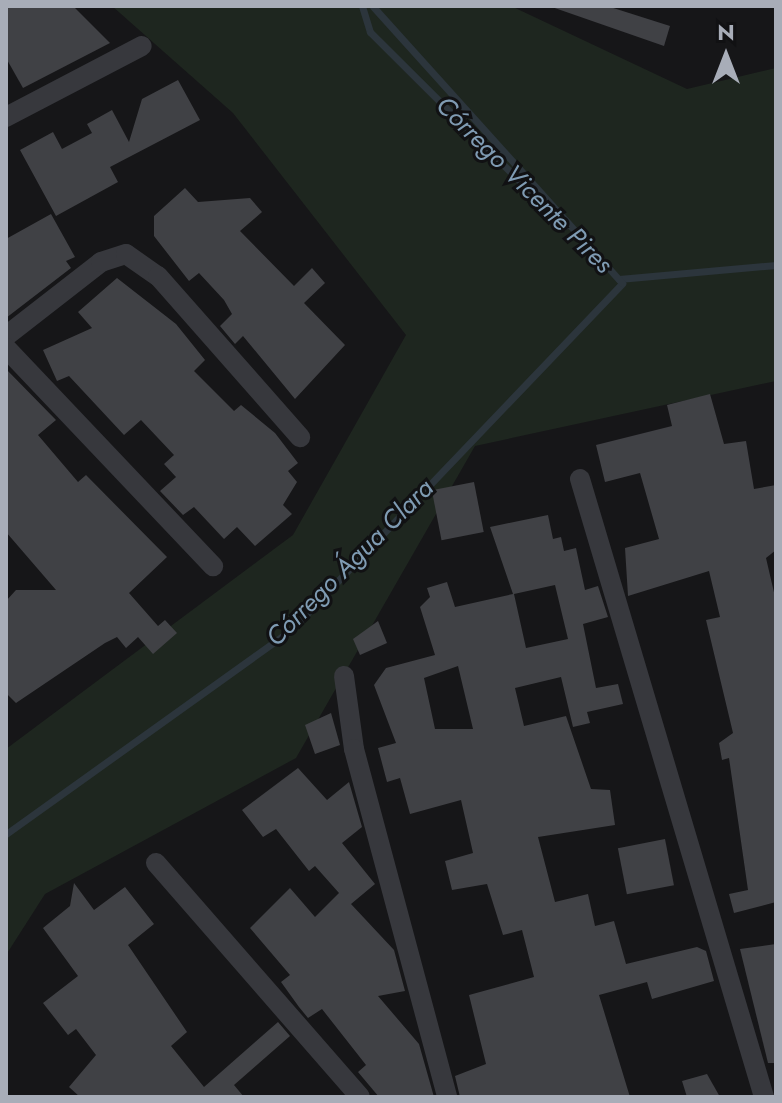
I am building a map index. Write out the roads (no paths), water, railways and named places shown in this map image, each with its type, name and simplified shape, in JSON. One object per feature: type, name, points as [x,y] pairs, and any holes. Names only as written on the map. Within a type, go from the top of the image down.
[{"type":"street","points":[[6,117],[142,46]]},
{"type":"street","points":[[6,336],[101,262],[126,254],[158,276],[300,437]]},
{"type":"street","points":[[6,348],[213,566]]},
{"type":"street","points":[[580,479],[764,1097]]},
{"type":"street","points":[[344,676],[354,749],[447,1097]]},
{"type":"street","points":[[156,863],[360,1097]]},
{"type":"waterway","name":"Córrego Vicente Pires","points":[[362,6],[370,32],[565,226]]},
{"type":"waterway","name":"Córrego Água Clara","points":[[6,834],[290,631],[622,283],[373,6]]},
{"type":"waterway","name":"Córrego Vicente Pires","points":[[619,279],[776,265]]}]
